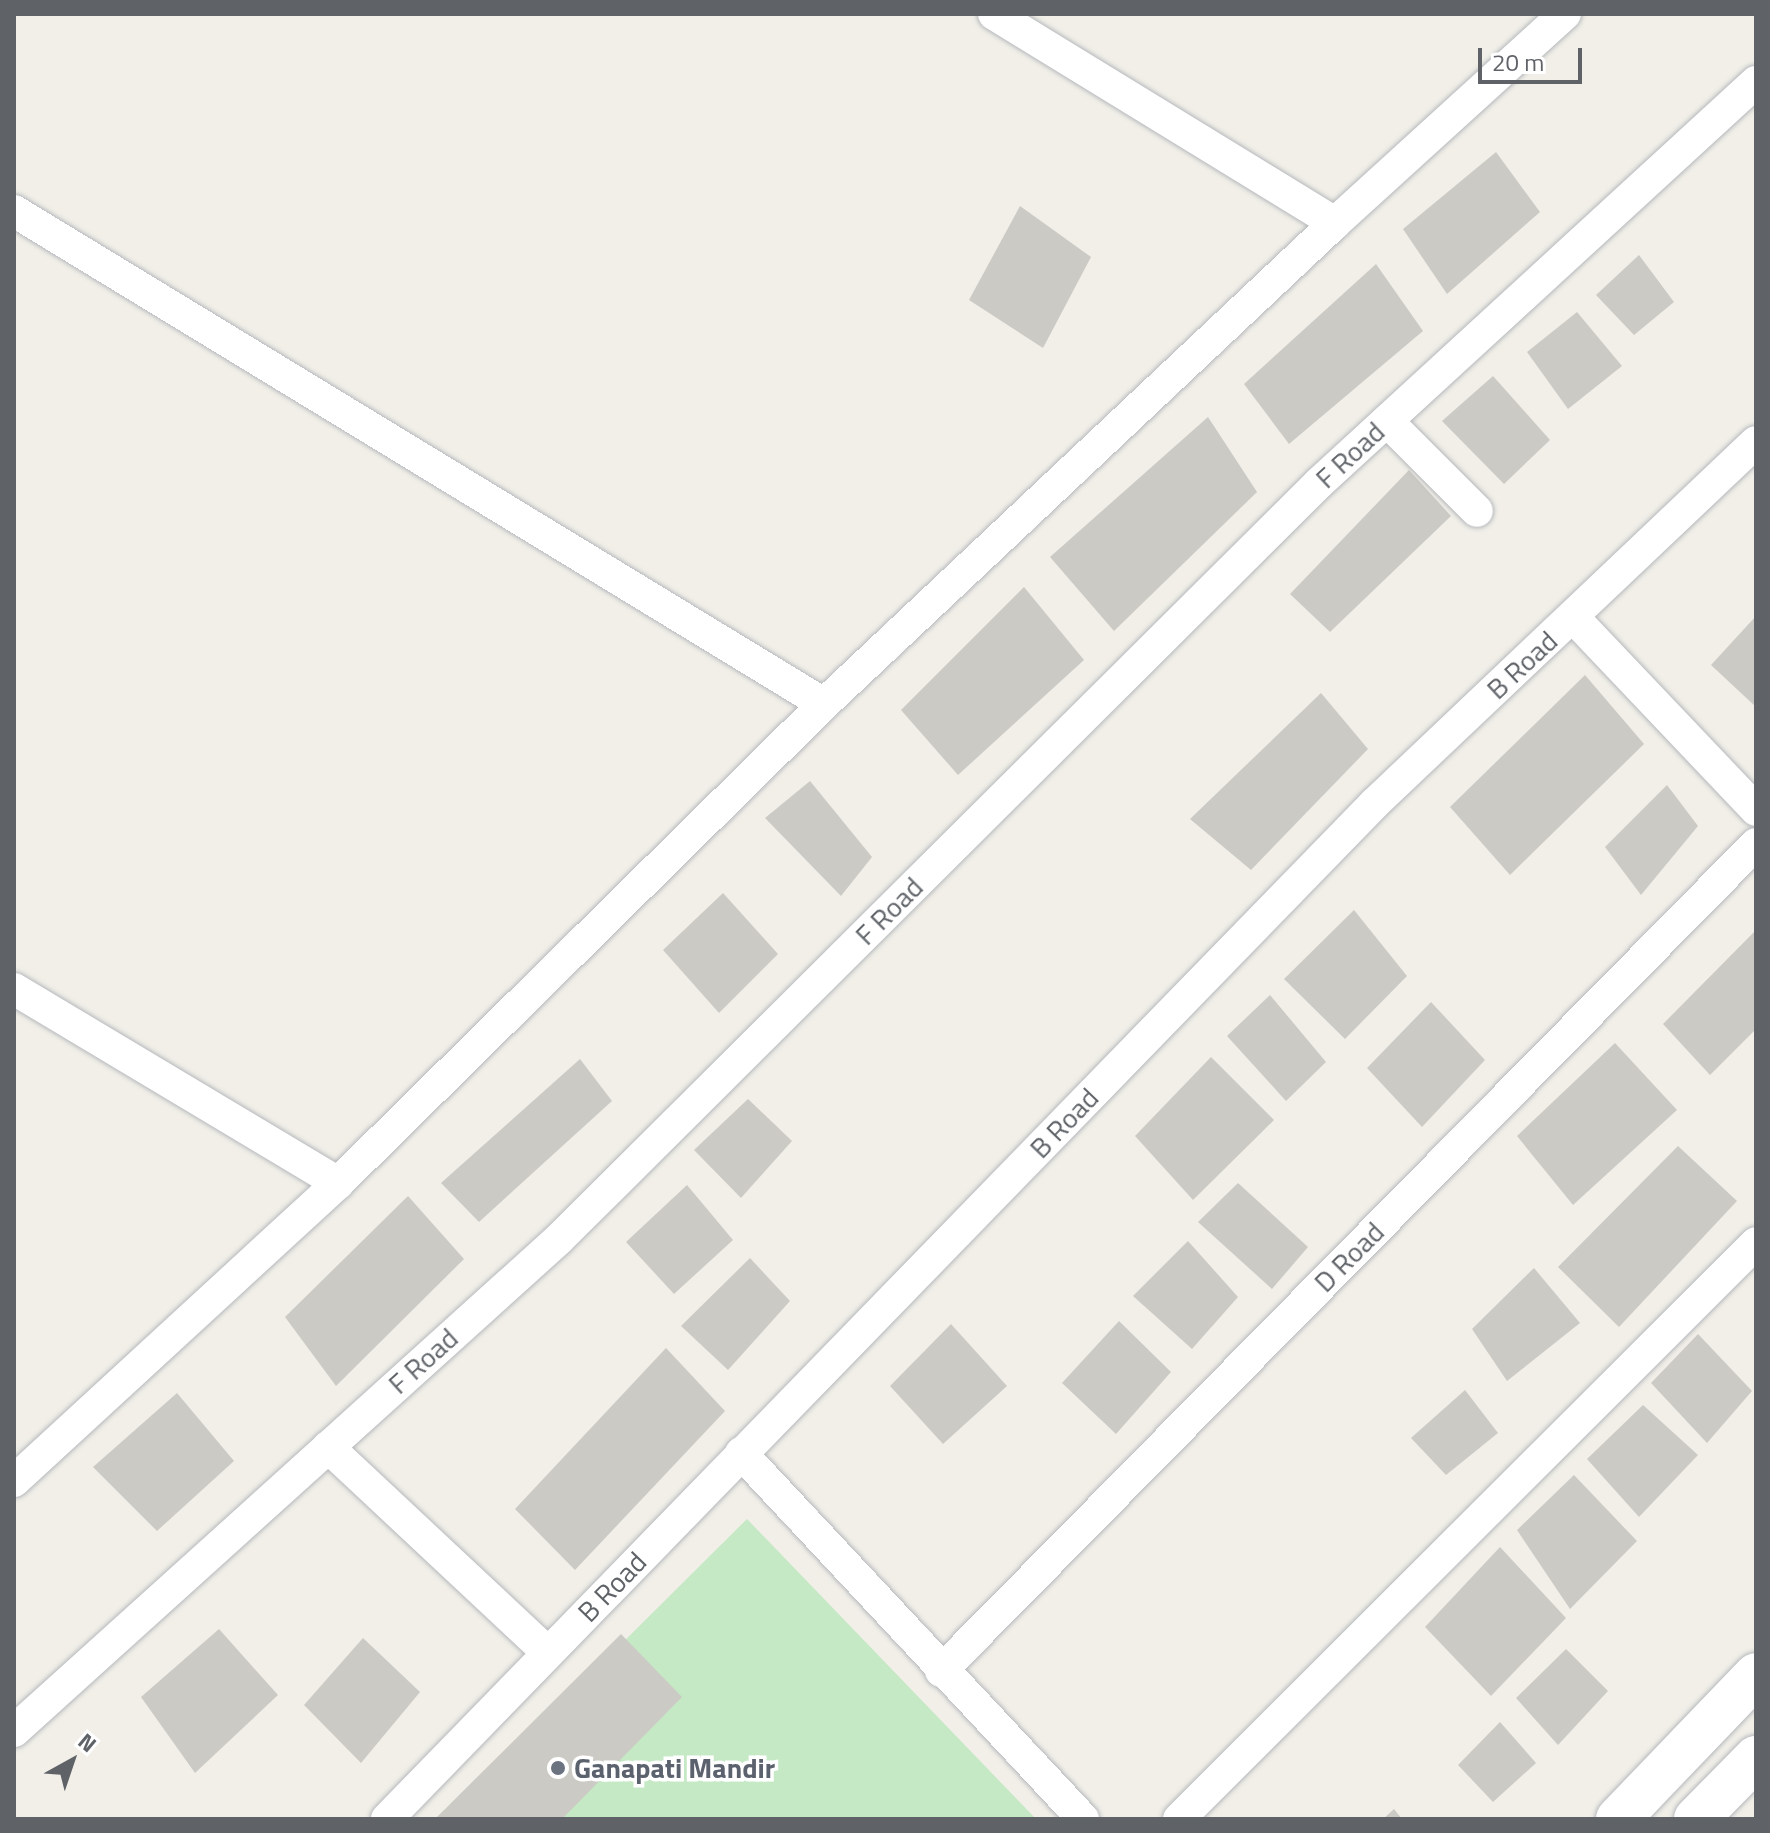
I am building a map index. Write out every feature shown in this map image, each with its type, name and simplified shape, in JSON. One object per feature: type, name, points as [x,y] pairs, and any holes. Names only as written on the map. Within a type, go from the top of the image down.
[{"type":"main road","points":[[1618,1819],[1756,1675]]},
{"type":"main road","points":[[1696,1819],[1756,1758]]},
{"type":"street","points":[[994,14],[1335,223]]},
{"type":"street","points":[[14,1481],[338,1183],[824,704],[1335,223],[1565,14]]},
{"type":"street","name":"F Road","points":[[14,1731],[559,1239],[1296,506],[1756,82]]},
{"type":"street","points":[[14,211],[824,704]]},
{"type":"street","points":[[1387,421],[1477,511]]},
{"type":"street","name":"B Road","points":[[387,1819],[1374,804],[1756,442]]},
{"type":"street","points":[[1573,617],[1756,810]]},
{"type":"street","name":"D Road","points":[[941,1671],[1756,844]]},
{"type":"street","points":[[14,989],[338,1183]]},
{"type":"street","points":[[1179,1819],[1756,1243]]},
{"type":"street","points":[[328,1447],[548,1653]]},
{"type":"street","points":[[741,1453],[941,1671],[1083,1819]]},
{"type":"green space","points":[[747,1519],[1036,1819],[445,1819]]},
{"type":"building","points":[[1496,152],[1540,212],[1447,294],[1403,229]]},
{"type":"building","points":[[1020,206],[1091,257],[1043,348],[969,300]]},
{"type":"building","points":[[1639,255],[1674,302],[1634,335],[1596,295]]},
{"type":"building","points":[[1376,264],[1423,331],[1289,444],[1244,384]]},
{"type":"building","points":[[1577,312],[1622,366],[1568,409],[1527,352]]},
{"type":"building","points":[[1493,376],[1550,440],[1504,484],[1442,421]]},
{"type":"building","points":[[1208,417],[1257,492],[1114,631],[1050,557]]},
{"type":"building","points":[[1409,470],[1451,516],[1330,632],[1290,594]]},
{"type":"building","points":[[1024,587],[1084,660],[958,775],[901,710]]},
{"type":"building","points":[[1756,616],[1756,707],[1711,665]]},
{"type":"building","points":[[1585,675],[1644,744],[1510,875],[1450,807]]},
{"type":"building","points":[[1321,693],[1368,749],[1251,870],[1190,819]]},
{"type":"building","points":[[810,781],[872,857],[841,896],[765,818]]},
{"type":"building","points":[[1667,785],[1698,826],[1641,895],[1605,847]]},
{"type":"building","points":[[723,893],[778,954],[719,1013],[663,950]]},
{"type":"building","points":[[1354,910],[1407,976],[1345,1039],[1284,979]]},
{"type":"building","points":[[1756,930],[1756,1029],[1710,1075],[1663,1024]]},
{"type":"building","points":[[1270,995],[1326,1062],[1286,1101],[1227,1036]]},
{"type":"building","points":[[1431,1002],[1485,1060],[1422,1127],[1367,1068]]},
{"type":"building","points":[[1615,1043],[1677,1110],[1573,1205],[1517,1136]]},
{"type":"building","points":[[1211,1057],[1274,1120],[1193,1200],[1135,1136]]},
{"type":"building","points":[[580,1059],[612,1101],[479,1222],[441,1183]]},
{"type":"building","points":[[748,1099],[792,1141],[741,1198],[694,1150]]},
{"type":"building","points":[[1678,1146],[1737,1201],[1619,1327],[1558,1267]]},
{"type":"building","points":[[1238,1183],[1308,1247],[1272,1289],[1198,1222]]},
{"type":"building","points":[[687,1185],[733,1240],[674,1294],[626,1242]]},
{"type":"building","points":[[408,1196],[464,1259],[336,1386],[285,1317]]},
{"type":"building","points":[[1188,1241],[1238,1297],[1192,1349],[1133,1296]]},
{"type":"building","points":[[750,1258],[790,1301],[728,1370],[681,1326]]},
{"type":"building","points":[[1534,1268],[1580,1323],[1507,1381],[1472,1329]]},
{"type":"building","points":[[1119,1321],[1171,1372],[1116,1434],[1062,1383]]},
{"type":"building","points":[[951,1324],[1007,1386],[943,1444],[890,1386]]},
{"type":"building","points":[[1698,1334],[1752,1391],[1707,1443],[1651,1383]]},
{"type":"building","points":[[666,1348],[725,1411],[575,1570],[515,1509]]},
{"type":"building","points":[[1465,1390],[1498,1433],[1446,1475],[1411,1438]]},
{"type":"building","points":[[177,1393],[234,1461],[157,1531],[93,1467]]},
{"type":"building","points":[[1643,1405],[1698,1455],[1639,1517],[1587,1459]]},
{"type":"building","points":[[1574,1475],[1637,1541],[1570,1609],[1517,1530]]},
{"type":"building","points":[[1500,1547],[1566,1618],[1491,1696],[1425,1627]]},
{"type":"building","points":[[219,1629],[278,1695],[195,1773],[141,1697]]},
{"type":"building","points":[[621,1634],[682,1697],[562,1819],[437,1817]]},
{"type":"building","points":[[363,1638],[420,1692],[361,1763],[304,1705]]},
{"type":"building","points":[[1566,1649],[1608,1691],[1558,1745],[1516,1698]]},
{"type":"building","points":[[1500,1722],[1536,1763],[1493,1802],[1458,1765]]},
{"type":"building","points":[[1394,1809],[1402,1819],[1383,1819]]},
{"type":"place","name":"Ganapati Mandir","points":[[558,1768]]}]
